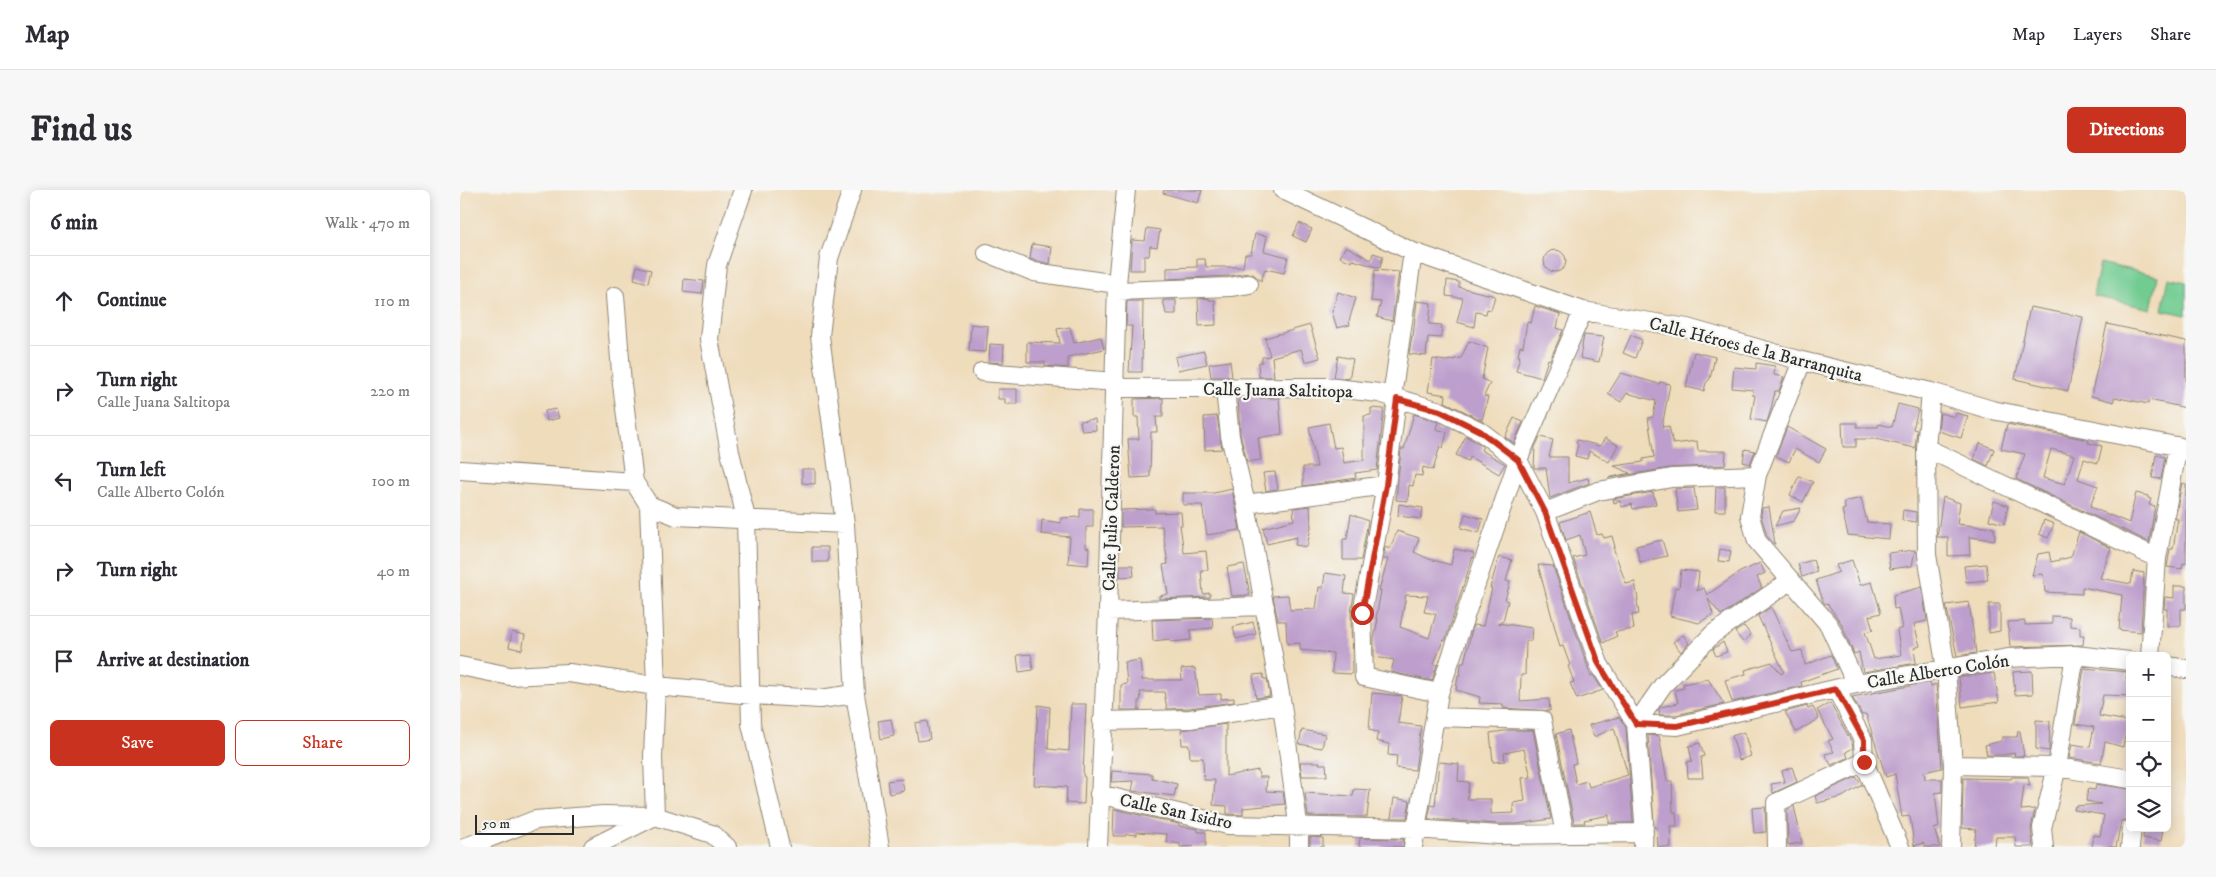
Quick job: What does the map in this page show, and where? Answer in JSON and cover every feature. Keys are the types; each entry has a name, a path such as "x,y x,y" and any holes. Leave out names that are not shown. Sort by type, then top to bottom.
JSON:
{"street":[{"path":"743,190 716,265 709,339 730,452 746,518 752,694 751,724 780,847"},
{"path":"852,190 829,258 820,336 845,524 855,694 880,847"},
{"name":"Calle Julio Calderon","path":"1098,847 1116,385 1117,288 1126,190"},
{"name":"Calle Héroes de la Barranquita","path":"1283,190 1413,252 1583,310 1687,328 1802,361 1931,392 1992,410 2182,447"},
{"path":"1413,252 1386,485 1362,613 1364,677 1439,693"},
{"path":"987,253 1034,272 1117,288 1230,287 1249,284"},
{"path":"615,296 622,384 634,482 649,505 656,686 653,757 655,816"},
{"path":"1413,847 1439,693 1518,460 1583,310"},
{"path":"1802,361 1757,476 1750,516 1757,541 1829,625 1856,684"},
{"name":"Calle Juana Saltitopa","path":"982,372 1116,385 1225,389 1327,387 1379,393 1440,411 1480,431 1518,460 1545,512 1599,664 1636,724 1644,840"},
{"path":"1225,389 1230,436 1246,504 1282,705 1298,825 1299,847"},
{"path":"1931,392 1926,448 1927,555 1946,669 1953,765 1951,847"},
{"path":"2150,652 2156,558 2182,447"},
{"path":"1926,448 2156,558"},
{"path":"460,470 634,482"},
{"path":"1545,512 1598,491 1672,478 1757,476"},
{"path":"1246,504 1386,485"},
{"path":"649,505 676,516 845,524"},
{"path":"1636,724 1663,686 1713,634 1790,581"},
{"path":"1108,611 1264,606"},
{"path":"2044,847 2042,828 2057,767 2075,654"},
{"name":"Calle Alberto Colón","path":"1636,724 1677,726 1856,684 2008,658 2075,654 2126,661"},
{"path":"460,666 510,676 569,673 656,686 820,699 855,694"},
{"path":"2171,667 2186,669"},
{"path":"1836,689 1864,740 1864,762 1900,847"},
{"path":"1102,721 1190,719 1282,705"},
{"path":"1435,717 1542,720 1565,834"},
{"path":"1777,847 1776,803 1864,762"},
{"path":"1953,765 2057,767 2126,778"},
{"name":"Calle San Isidro","path":"1099,794 1228,825 1415,829 1498,841 1565,834 1644,840"},
{"path":"466,847 535,820 603,815 655,816 707,841 727,847"},
{"path":"593,847 655,816"},
{"path":"2130,847 2132,832"}],"green space":[{"path":"2100,263 2158,276 2151,309 2093,296"},
{"path":"2169,278 2186,282 2186,315 2162,310"}],"building":[{"path":"1164,190 1202,190 1198,203 1163,193"},
{"path":"1299,223 1312,229 1306,242 1293,236"},
{"path":"1147,228 1160,230 1157,247 1150,246 1149,256 1144,256 1144,270 1130,270 1132,240 1145,241"},
{"path":"1255,234 1267,236 1264,251 1288,257 1284,273 1265,269 1261,281 1253,274 1248,273 1229,276 1167,279 1167,268 1197,267 1197,259 1205,259 1206,267 1243,267 1245,254 1251,254"},
{"path":"1032,244 1052,247 1050,264 1030,259"},
{"path":"1346,246 1371,260 1373,253 1383,256 1380,268 1353,260 1352,262 1340,257"},
{"path":"1555,250 1563,253 1566,261 1563,269 1555,272 1547,269 1544,261 1547,253"},
{"path":"637,266 651,270 648,283 634,279"},
{"path":"1375,270 1399,272 1392,321 1377,317 1381,302 1371,301"},
{"path":"684,279 704,281 702,294 683,292"},
{"path":"1447,280 1459,282 1459,287 1495,296 1491,310 1487,309 1486,314 1476,312 1474,327 1457,322 1463,298 1446,296"},
{"path":"1338,292 1356,298 1349,321 1350,325 1337,328 1332,312"},
{"path":"1209,298 1209,300 1215,300 1216,325 1199,326 1198,299"},
{"path":"1163,300 1176,300 1176,314 1166,314"},
{"path":"1127,301 1143,301 1142,372 1129,372 1132,326 1126,326"},
{"path":"1417,301 1431,303 1429,324 1442,325 1441,338 1428,337 1426,356 1409,354"},
{"path":"1535,306 1560,314 1557,328 1563,330 1550,360 1548,359 1542,378 1516,371 1520,356 1518,356 1520,346 1523,347 1527,322 1531,323"},
{"path":"2030,307 2083,317 2068,391 2015,379"},
{"path":"971,324 988,326 986,352 969,351"},
{"path":"2107,324 2186,341 2186,408 2149,400 2148,404 2114,397 2114,402 2091,396"},
{"path":"1310,325 1320,358 1305,362 1301,349 1272,357 1274,377 1259,377 1258,363 1262,362 1262,357 1270,356 1265,338"},
{"path":"1070,327 1074,343 1101,337 1104,349 1068,357 1068,368 1045,366 1045,362 1027,362 1027,342 1060,343 1057,329"},
{"path":"1584,335 1604,337 1599,362 1580,358"},
{"path":"1631,335 1642,340 1635,358 1623,353"},
{"path":"1469,341 1488,348 1482,379 1490,383 1484,396 1488,397 1482,420 1445,402 1446,395 1428,392 1433,359 1446,361 1461,358"},
{"path":"990,344 1004,345 1003,363 989,362"},
{"path":"1204,351 1207,364 1178,370 1175,357"},
{"path":"1694,352 1715,357 1710,379 1706,383 1704,391 1686,387"},
{"path":"1338,356 1353,359 1349,379 1334,377"},
{"path":"1230,361 1232,377 1211,377 1209,364"},
{"path":"1756,363 1775,366 1774,375 1784,377 1779,391 1775,391 1767,422 1751,419 1755,395 1752,395 1753,390 1732,388 1734,367 1756,369"},
{"path":"1621,373 1659,384 1660,382 1670,384 1662,427 1669,426 1673,444 1697,441 1698,451 1726,451 1725,465 1670,468 1608,478 1630,473 1614,466 1643,462 1643,459 1654,457 1648,418 1653,417 1656,401 1627,393 1621,402 1608,394"},
{"path":"998,389 1017,389 1017,404 1005,404 1005,399 998,399"},
{"path":"1163,398 1163,417 1156,417 1157,432 1151,432 1150,477 1131,478 1128,439 1139,439 1138,417 1134,417 1134,399"},
{"path":"1238,398 1279,398 1282,434 1258,438 1261,460 1247,462 1240,434"},
{"path":"1898,404 1918,409 1913,429 1917,430 1915,448 1875,439 1856,439 1856,447 1843,447 1842,423 1857,423 1857,427 1878,427 1879,424 1892,427"},
{"path":"1371,408 1384,409 1377,470 1355,473 1356,478 1303,486 1303,467 1317,467 1309,427 1329,423 1334,448 1341,447 1344,463 1364,460 1364,416 1371,415"},
{"path":"556,409 559,418 547,421 545,411"},
{"path":"1940,413 1955,417 1956,413 1968,416 1961,438 1938,431"},
{"path":"1414,414 1438,422 1436,429 1447,432 1443,448 1440,446 1433,470 1423,467 1422,476 1415,475 1413,486 1409,485 1408,501 1396,500 1401,449 1404,449"},
{"path":"1217,416 1222,449 1205,450 1204,417"},
{"path":"1514,418 1523,422 1514,443 1505,437"},
{"path":"1095,419 1096,430 1082,431 1080,421"},
{"path":"2007,424 2089,440 2088,443 2102,446 2098,463 2084,459 2078,479 2098,486 2090,507 2129,523 2136,493 2148,496 2151,499 2149,505 2155,506 2149,542 2016,479 2025,454 2001,449","holes":["2051,449 2074,455 2065,484 2043,478"]},
{"path":"1787,427 1826,449 1819,462 1795,449 1789,462 1776,456"},
{"path":"1466,436 1483,446 1481,450 1505,464 1499,474 1470,457 1468,461 1456,455"},
{"path":"1540,437 1553,440 1549,457 1568,457 1568,483 1588,478 1589,483 1550,498 1546,468 1534,468 1535,447"},
{"path":"1605,438 1618,445 1609,462 1589,451 1587,459 1575,456 1578,445 1576,443 1577,440 1600,446"},
{"path":"1980,443 1994,449 1988,466 1974,459"},
{"path":"1745,449 1755,451 1750,464 1743,462"},
{"path":"2156,455 2165,457 2161,479 2152,478"},
{"path":"802,469 815,469 815,484 802,483"},
{"path":"1275,472 1278,489 1266,491 1263,473"},
{"path":"1799,476 1813,482 1803,502 1790,495"},
{"path":"2182,483 2186,484 2186,564 2183,563 2182,569 2167,567 2170,549 2173,549 2178,519 2175,519"},
{"path":"1716,487 1725,487 1725,511 1715,511"},
{"path":"1694,488 1697,510 1678,512 1675,489"},
{"path":"1232,489 1240,530 1207,535 1202,505 1183,505 1183,493 1214,493"},
{"path":"1653,492 1656,504 1633,509 1632,504 1622,507 1620,501 1614,503 1613,499"},
{"path":"1943,497 1960,503 1957,524 1994,528 1995,540 1969,537 1970,555 1948,556 1948,537 1937,537"},
{"path":"1861,498 1867,522 1890,524 1889,539 1848,535 1842,510 1845,509 1844,502"},
{"path":"1994,501 2008,506 2004,524 1989,520"},
{"path":"1399,504 1423,508 1421,519 1398,516"},
{"path":"1310,506 1311,527 1307,547 1295,545 1297,537 1267,544 1263,528 1294,520 1293,508"},
{"path":"1769,507 1775,544 1767,536 1761,515 1762,508"},
{"path":"1801,508 1794,521 1775,526 1783,511"},
{"path":"1080,509 1093,509 1093,527 1086,527 1086,547 1089,548 1088,565 1068,563 1070,537 1041,534 1042,520 1061,523 1061,518 1080,517"},
{"path":"1155,509 1155,513 1181,512 1182,525 1180,525 1184,553 1206,551 1208,570 1201,570 1203,594 1210,593 1210,597 1159,599 1159,596 1168,594 1163,565 1168,564 1162,526 1121,527 1121,510"},
{"path":"1903,510 1916,512 1916,522 1902,520"},
{"path":"1590,512 1597,535 1602,534 1604,538 1612,536 1615,547 1613,547 1626,584 1635,582 1638,600 1639,614 1632,615 1634,629 1615,632 1617,636 1603,643 1573,558 1585,555 1580,535 1566,540 1560,522"},
{"path":"1351,514 1368,521 1361,560 1343,560 1343,539 1347,539"},
{"path":"1465,514 1483,519 1479,533 1461,528"},
{"path":"2044,520 2054,524 2048,538 2039,534"},
{"path":"1397,531 1419,538 1414,552 1429,559 1451,565 1454,549 1474,553 1445,641 1443,640 1434,664 1437,665 1432,681 1391,672 1394,660 1374,657 1374,638 1378,619 1376,619 1381,591 1379,590 1388,559 1383,559 1385,547 1390,549","holes":["1406,595 1428,596 1424,612 1436,614 1429,638 1400,627"]},
{"path":"2079,532 2111,548 2100,578 2131,584 2133,571 2144,573 2141,632 2119,630 2122,595 2082,587 2082,594 2045,592 2043,574 2032,575 2038,554 2049,552 2051,562 2071,557"},
{"path":"1662,540 1667,556 1640,562 1636,546"},
{"path":"812,547 828,547 828,562 812,562"},
{"path":"1720,549 1731,551 1729,562 1718,561"},
{"path":"1915,550 1912,566 1890,569 1888,553"},
{"path":"1499,557 1512,560 1506,581 1510,582 1505,600 1508,601 1503,621 1498,623 1532,628 1531,641 1526,641 1525,675 1521,675 1520,701 1549,699 1550,711 1503,708 1503,704 1479,703 1480,697 1456,690 1461,663 1464,663 1473,625 1483,626 1492,588 1490,588"},
{"path":"1813,560 1817,572 1802,577 1798,564"},
{"path":"1852,560 1860,585 1872,582 1881,613 1869,616 1873,630 1865,632 1874,659 1901,655 1897,630 1902,628 1898,608 1894,609 1893,595 1922,587 1927,621 1914,624 1920,646 1914,648 1916,663 1863,672 1859,652 1854,654 1841,623 1827,603 1825,604 1823,601 1816,580 1839,572 1836,565"},
{"path":"1760,563 1765,573 1757,577 1762,588 1721,615 1708,599 1713,614 1699,623 1670,616 1675,587 1679,588 1681,570 1699,572 1697,591 1704,588 1707,595 1740,572"},
{"path":"1244,564 1250,595 1232,596 1227,567"},
{"path":"1986,564 1988,580 1966,582 1964,566"},
{"path":"1120,565 1133,565 1134,576 1120,577"},
{"path":"1538,565 1553,566 1591,676 1593,675 1603,690 1577,699 1570,683 1574,682 1568,666 1570,665 1563,646 1560,647"},
{"path":"1325,573 1346,576 1344,593 1354,594 1351,613 1352,674 1332,673 1333,653 1300,650 1300,643 1287,644 1286,621 1278,621 1273,596 1288,595 1290,610 1316,609 1319,587 1323,588"},
{"path":"2174,586 2186,586 2186,609 2181,609 2181,626 2167,626 2167,609 2164,609 2165,597 2174,598"},
{"path":"1969,602 1976,653 1957,656 1946,605"},
{"path":"1989,604 2000,604 2000,631 1989,633"},
{"path":"1771,607 1792,652 1802,650 1805,665 1831,655 1837,669 1801,682 1802,686 1732,702 1725,680 1746,674 1745,670 1772,662 1781,674 1784,672 1758,616"},
{"path":"2052,616 2070,617 2070,626 2080,627 2080,635 2084,635 2083,645 2010,647 2008,622 2025,621 2025,625 2052,624"},
{"path":"1212,618 1213,628 1190,630 1191,640 1171,642 1170,639 1153,641 1152,620"},
{"path":"1253,622 1256,634 1236,639 1233,627"},
{"path":"1744,626 1751,635 1743,642 1735,632"},
{"path":"512,632 525,635 522,650 509,647"},
{"path":"1683,635 1689,643 1681,652 1673,642"},
{"path":"1723,642 1727,652 1716,656 1713,649"},
{"path":"1031,654 1033,670 1019,672 1017,655"},
{"path":"1140,660 1142,680 1182,680 1181,669 1195,668 1199,695 1221,694 1221,699 1234,698 1234,702 1167,709 1164,692 1140,692 1139,710 1121,710 1121,685 1127,684 1125,662"},
{"path":"2084,668 2126,672 2126,696 2103,695 2099,716 2126,721 2123,747 2105,742 2101,763 2069,758 2072,744 2090,747 2094,727 2075,724"},
{"path":"2032,671 2033,694 2015,695 2013,672"},
{"path":"1994,673 1999,702 1962,707 1959,677"},
{"path":"1263,674 1264,679 1267,679 1270,696 1256,698 1253,675"},
{"path":"1708,679 1724,704 1676,715 1660,715 1659,710 1661,707 1678,703 1675,690 1684,688 1683,684"},
{"path":"1930,682 1931,686 1936,684 1942,768 1924,772 1925,779 1942,779 1942,792 1935,793 1939,827 1934,829 1940,847 1925,847 1923,843 1914,846 1910,816 1902,817 1895,774 1886,777 1866,714 1862,715 1852,697"},
{"path":"1372,693 1402,696 1398,723 1421,726 1415,770 1396,768 1397,756 1388,755 1389,744 1376,741 1378,732 1369,730"},
{"path":"1830,703 1853,748 1846,752 1848,758 1831,765 1825,754 1834,752 1828,741 1833,739 1817,710"},
{"path":"1071,704 1086,704 1083,776 1085,777 1084,804 1066,803 1067,787 1034,785 1038,705 1050,707 1048,749 1069,751"},
{"path":"1807,706 1808,709 1813,707 1819,719 1796,732 1785,712"},
{"path":"1619,717 1626,727 1633,823 1609,823 1609,815 1584,820 1585,823 1574,823 1556,734 1569,730 1576,763 1572,764 1576,784 1587,781 1589,787 1628,775 1614,728 1594,737 1589,725"},
{"path":"891,719 894,736 881,739 878,721"},
{"path":"2036,720 2050,721 2049,751 2036,749"},
{"path":"927,721 930,739 918,741 915,723"},
{"path":"1226,724 1226,776 1258,770 1259,777 1267,777 1266,791 1283,792 1285,804 1243,808 1243,815 1227,814 1227,806 1213,805 1215,780 1204,780 1203,758 1190,758 1189,745 1182,745 1181,730"},
{"path":"1302,730 1325,734 1322,748 1299,744"},
{"path":"1511,730 1533,730 1551,819 1517,824 1499,824 1428,819 1431,805 1435,806 1439,762 1459,764 1458,781 1469,782 1467,799 1491,799 1491,814 1514,813 1513,803 1525,801 1522,778 1531,777 1524,749 1504,753 1505,761 1493,762 1490,733"},
{"path":"2018,731 2020,731 2024,756 2014,756 2015,753 1987,755 1985,745 2002,741 2002,737 2017,737"},
{"path":"1744,732 1751,756 1739,760 1732,736"},
{"path":"1648,735 1659,736 1667,781 1672,781 1673,812 1676,812 1677,826 1670,826 1671,847 1658,847 1657,827 1654,827"},
{"path":"1700,743 1704,756 1701,757 1703,778 1688,778 1687,762 1692,761 1689,746"},
{"path":"1300,762 1320,762 1319,764 1326,764 1327,776 1302,776"},
{"path":"1792,767 1797,782 1773,793 1771,784 1785,782 1782,771"},
{"path":"1112,771 1152,774 1152,778 1177,784 1174,796 1132,791 1134,781 1111,782"},
{"path":"1856,777 1862,785 1842,797 1817,803 1815,796"},
{"path":"2012,777 2028,777 2030,786 2024,785 2021,810 2035,809 2031,829 2033,847 2016,847 2015,837 1996,837 1995,847 1974,847 1976,829 1962,828 1963,778 2011,779"},
{"path":"902,779 904,791 889,794 887,781"},
{"path":"2096,784 2126,788 2126,820 2121,821 2116,847 2092,847 2094,835 2100,836 2104,815 2074,810 2075,806 2101,804 2086,801 2088,789 2095,790"},
{"path":"1354,789 1370,790 1367,817 1308,816 1305,793 1353,796"},
{"path":"1394,798 1410,801 1407,818 1391,818"},
{"path":"1794,806 1802,843 1788,845 1787,810"},
{"path":"1765,807 1766,832 1754,833 1752,808"},
{"path":"1114,809 1198,829 1198,832 1206,832 1206,846 1180,847 1180,844 1166,842 1167,834 1137,832 1137,835 1113,836"},
{"path":"2144,832 2162,832 2161,841 2143,838"},
{"path":"1310,837 1323,838 1323,847 1310,847"},
{"path":"1360,838 1404,839 1403,847 1359,847"}],"route":[{"path":"1362,613 1386,485 1397,399 1440,411 1480,431 1518,460 1545,512 1599,664 1636,724 1677,726 1836,689 1864,740 1864,762"}]}
